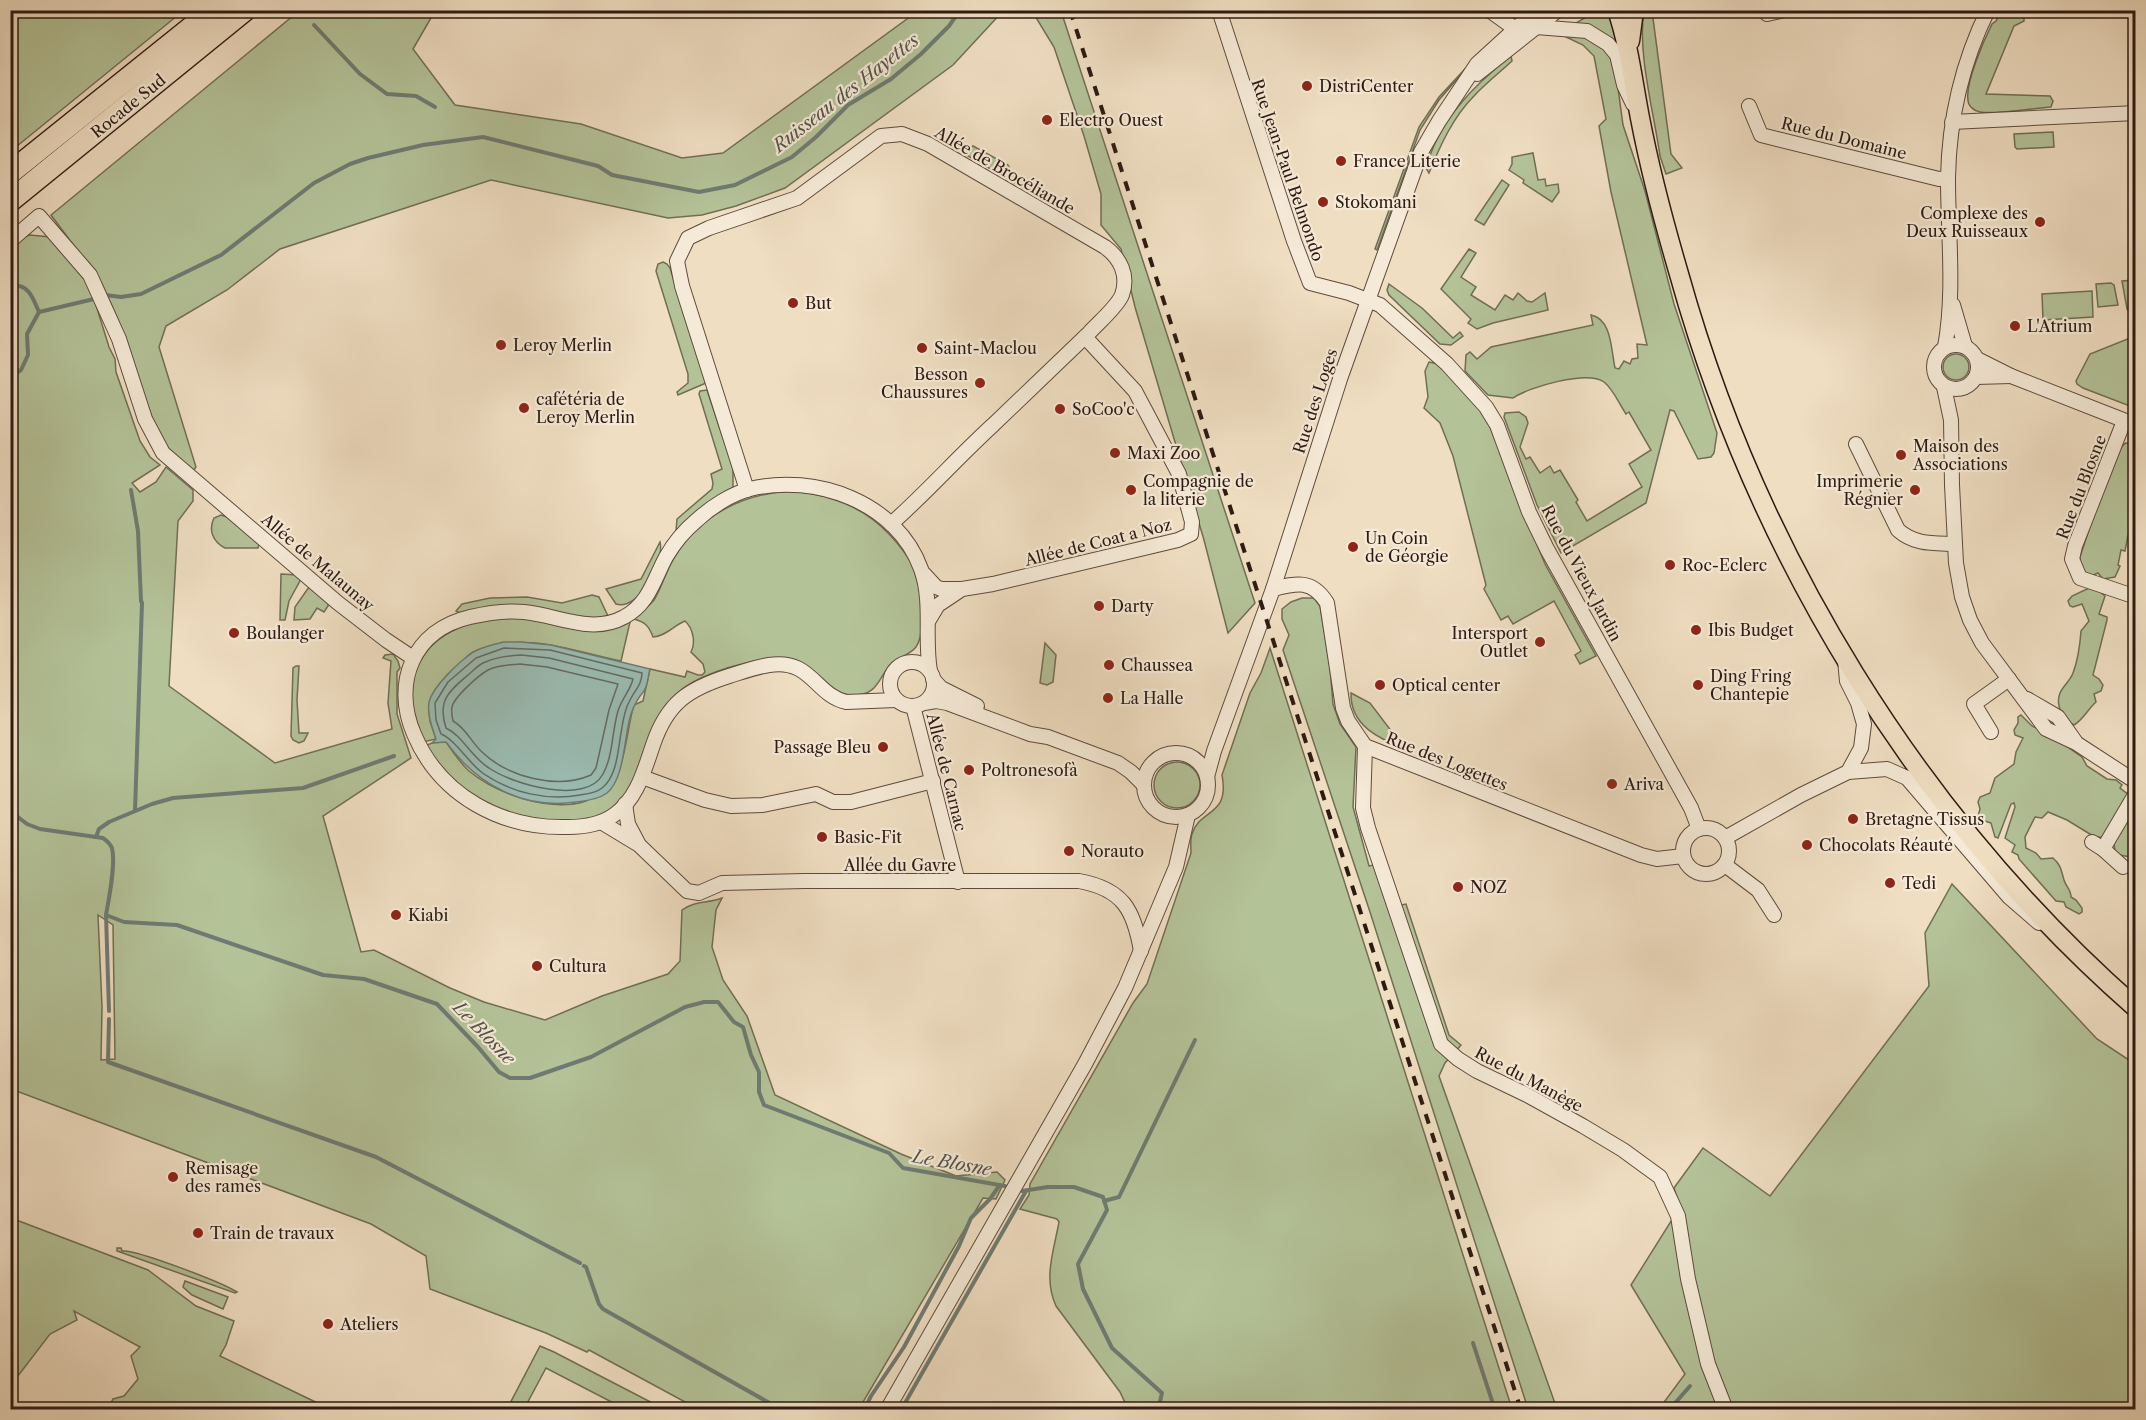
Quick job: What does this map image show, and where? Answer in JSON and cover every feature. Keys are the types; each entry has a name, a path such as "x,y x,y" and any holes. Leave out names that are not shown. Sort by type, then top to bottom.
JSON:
{"highway":[{"name":"Rocade Sud","path":"10,173 213,10"},
{"name":"Rocade Sud","path":"10,201 245,10"}],"main road":[{"path":"1617,10 1629,58 1640,120 1679,275 1713,382 1749,473 1805,589 1845,659 1912,760 1954,816 2018,892 2063,939 2136,1008"},
{"path":"1629,58 1634,10"}],"street":[{"name":"Rue Jean-Paul Belmondo","path":"1219,10 1290,230 1310,283 1367,300"},
{"path":"1489,10 1526,30 1587,31 1608,44 1617,55 1624,86 1640,120"},
{"name":"Rue des Loges","path":"1526,30 1536,10"},
{"name":"Rue des Loges","path":"1207,777 1273,589 1337,386 1421,152 1466,82 1526,30 1558,10"},
{"path":"1767,14 1784,10"},
{"path":"1945,348 1951,298 1948,178 1952,122 1969,55 1988,10"},
{"name":"Rue du Domaine","path":"1749,106 1761,135 1939,178 1948,178"},
{"path":"1952,122 2136,113"},
{"name":"Allée de Brocéliande","path":"747,490 676,261 688,238 708,228 797,198 881,136 902,134 928,144 1105,247 1117,256 1123,270 1124,280 1122,296 1103,319 891,524"},
{"name":"Allée de Malaunay","path":"10,241 39,216 90,275 118,339 145,419 164,453 338,603 412,658"},
{"path":"1951,298 1965,346"},
{"name":"Rue du Vieux Jardin","path":"1367,300 1380,305 1447,364 1486,407 1497,425 1529,512 1547,549 1691,808 1699,829"},
{"name":"Allée de Coat a Noz","path":"921,570 941,590 962,589 993,584 1163,544 1191,534 1192,522 1179,474 1135,392 1084,337"},
{"path":"1944,387 1964,388 1973,382 1979,367 1977,359 1965,346 1951,345 1945,348 1939,352 1933,364 1936,378 1944,387 1951,420 1955,544 1962,597 1970,620 1982,643 2023,697 2058,717 2076,743 2136,782"},
{"path":"1977,359 2011,376 2130,423"},
{"path":"1976,376 2011,376"},
{"path":"1951,420 1964,388"},
{"name":"Rue du Blosne","path":"2130,423 2075,546 2072,559 2080,578 2136,597"},
{"path":"1856,444 1898,530 1921,543 1955,544"},
{"path":"896,700 846,702 838,700 808,674 788,665 767,665 707,683 688,693 671,708 661,723 642,777 630,800 615,815 601,822 578,827 555,827 506,819 488,812 449,786 421,751 408,717 406,691 412,658 421,646 447,626 476,616 507,611 526,612 599,625 622,618 640,605 649,594 668,555 681,536 711,509 747,490 792,484 833,491 867,506 891,524 916,557 928,601 928,659 933,690 919,704"},
{"name":"Rue des Logettes","path":"1273,589 1296,584 1312,587 1321,594 1329,612 1343,708 1348,721 1365,746 1641,855 1657,859 1683,856"},
{"name":"Allée de Coat a Noz","path":"929,620 938,604 962,589"},
{"path":"1845,659 1847,681 1858,703 1864,724 1861,748 1848,772"},
{"path":"1047,737 1037,729 967,702 941,688 932,675 914,662 902,664 893,672 890,689 896,700 904,705 936,700 947,703 1118,763 1144,785"},
{"path":"1991,732 1974,704 2008,679"},
{"name":"Allée de Carnac","path":"919,704 933,781 958,882"},
{"path":"1190,756 1218,741"},
{"name":"Rue du Manège","path":"1365,746 1363,808 1368,828 1441,1044 1458,1059 1477,1071 1583,1126 1623,1150 1660,1177 1678,1216 1688,1279 1708,1364 1726,1410"},
{"path":"1118,763 1154,762 1171,754 1190,756 1201,764 1207,777 1206,796 1199,807 1188,814 1176,817 1164,814 1152,806 1144,785 1147,772 1154,762"},
{"path":"1725,838 1801,795 1848,772 1887,770 1907,778 2009,897 2033,919 2063,939"},
{"path":"642,777 705,800 731,806 763,805 816,794 833,802 851,802 933,781"},
{"path":"2123,867 2097,845 2136,793"},
{"name":"Allée du Gavre","path":"625,804 628,824 639,845"},
{"path":"1164,814 1177,836 1180,849"},
{"path":"887,1410 1085,1064 1125,988 1173,876 1188,814"},
{"name":"Allée du Gavre","path":"601,822 639,845 687,891 699,893 722,883 1079,881 1102,887 1125,903 1131,913 1141,951"},
{"path":"1699,829 1716,830 1725,838 1730,851 1725,865 1716,873 1704,875 1688,867 1683,856 1686,840 1699,829"},
{"path":"1725,865 1758,890 1774,915"}],"green space":[{"path":"11,10 183,10 183,11 11,151"},
{"path":"2002,10 2024,11 2024,21 2014,26 1986,94 2050,96 2053,101 2051,107 1987,113 1976,111 1969,104 1969,83 1976,62 1992,24"},
{"path":"299,11 435,11 413,49 455,105 581,124 682,158 723,153 918,11 1003,11 953,65 785,188 736,206 702,215 668,218 491,180 280,249 227,290 166,326 159,347 196,467 193,471 165,445 155,426 116,315 101,282 51,215"},
{"path":"1032,11 1061,11 1255,603 1228,633 1204,540 1135,307 1121,249 1101,225 1101,194 1084,136 1054,47"},
{"path":"1596,11 1609,11 1613,15 1619,54 1598,31 1576,23"},
{"path":"1644,11 1652,11 1671,154 1682,168 1666,174 1660,156 1644,64 1642,27"},
{"path":"1560,34 1585,36 1602,47 1610,56 1617,81 1623,125 1645,191 1674,304 1717,433 1714,453 1711,457 1698,459 1674,411 1670,410 1646,503 1561,553 1537,505 1504,417 1505,413 1519,412 1526,417 1528,423 1520,447 1526,459 1530,457 1540,473 1550,466 1554,473 1560,470 1578,500 1576,502 1587,521 1642,487 1629,464 1651,450 1629,412 1626,414 1614,393 1604,382 1585,378 1558,381 1513,398 1488,395 1465,371 1466,355 1470,352 1477,359 1491,347 1593,325 1591,315 1603,322 1607,329 1615,368 1619,369 1624,361 1630,364 1632,359 1638,358 1637,344 1647,345 1611,192 1599,126 1606,119 1594,56 1583,45"},
{"path":"1511,56 1512,61 1466,104 1453,122 1429,173 1426,168 1432,151 1449,119 1471,92"},
{"path":"1476,57 1439,100 1420,130 1377,250 1375,249 1419,127 1439,97"},
{"path":"2053,132 2054,147 2017,149 2015,147 2014,134"},
{"path":"973,146 1008,165 1016,181 1024,181 1064,202 1060,209 963,153"},
{"path":"1533,153 1538,180 1545,179 1546,186 1558,184 1559,192 1552,202 1523,183 1524,180 1509,170 1512,157"},
{"path":"1502,180 1509,185 1484,225 1475,220"},
{"path":"30,235 50,237 84,278 92,292 140,441 150,457 160,465 132,483 140,492 156,482 166,467 193,490 193,501 178,521 169,686 275,763 392,729 388,703 391,661 383,658 385,655 393,654 398,661 400,668 397,672 397,714 411,758 323,816 361,952 374,950 450,988 484,1002 545,1020 602,996 668,974 680,961 682,910 692,905 722,898 716,910 712,947 723,980 747,1016 775,1095 901,1154 956,1176 997,1172 1005,1180 996,1199 983,1198 859,1409 698,1409 589,1350 587,1352 546,1333 430,1289 426,1256 371,1224 11,1089 10,247 21,238","holes":["98,915 113,925 115,1059 101,1060 102,1007"]},
{"path":"1469,249 1476,253 1461,277 1476,287 1471,295 1495,310 1505,295 1513,300 1518,293 1527,301 1532,302 1545,293 1548,310 1477,329 1468,323 1471,319 1441,289"},
{"path":"663,262 670,268 706,383 678,395 677,392 688,383 688,374 656,271 658,264"},
{"path":"2136,280 2135,321 2127,309 2122,281"},
{"path":"2111,283 2114,285 2118,305 2098,307 2096,284"},
{"path":"1389,284 1422,308 1453,338 1460,332 1463,336 1451,345 1440,344 1389,295 1387,290"},
{"path":"2092,291 2093,317 2043,320 2042,294"},
{"path":"2130,338 2135,358 2135,408 2077,384 2076,381 2090,354"},
{"path":"1956,354 1966,357 1969,367 1966,377 1956,380 1946,377 1943,367 1946,357"},
{"path":"1429,362 1438,364 1474,399 1490,427 1545,564 1596,656 1580,664 1575,655 1581,651 1554,601 1513,624 1508,616 1501,620 1484,589 1486,585 1453,456 1440,423 1424,408 1428,397 1425,371"},
{"path":"707,390 733,468 733,489 676,531 677,519 712,489 711,474 722,469 699,394 700,391"},
{"path":"2126,443 2135,444 2135,536 2128,535 2125,551 2121,550 2118,565 2120,566 2115,577 2103,579 2098,573 2091,576 2086,575 2081,567 2080,557 2107,477 2120,449"},
{"path":"793,491 833,499 869,516 895,540 917,574 921,589 919,640 913,650 890,665 878,684 870,691 859,695 841,693 805,665 787,659 774,658 745,663 703,677 678,693 666,706 624,801 596,817 566,822 519,817 491,807 471,795 454,780 425,746 434,742 446,742 469,771 494,787 524,799 556,805 572,804 589,799 619,768 634,705 643,701 650,669 685,677 687,671 698,675 705,672 703,664 691,652 693,636 685,621 662,635 653,637 646,625 634,619 654,600 674,558 696,530 724,509 757,496"},
{"path":"221,515 227,517 259,544 258,548 225,548 217,542 212,531 212,522 214,518"},
{"path":"660,542 659,560 642,592 634,600 625,604 616,604 606,589 641,579"},
{"path":"281,574 298,575 301,579 289,601 285,620 280,620"},
{"path":"309,587 328,602 328,606 324,612 317,608 310,619 294,620 295,607"},
{"path":"2089,588 2098,590 2105,596 2099,614 2107,617 2107,620 2093,675 2103,685 2101,691 2094,694 2096,702 2074,725 2066,720 2061,712 2059,698 2061,690 2073,673 2081,631 2089,621 2082,604 2073,607 2068,601 2072,596"},
{"path":"592,595 599,597 608,616 589,618 542,608 524,607 462,614 456,611 462,604 490,598 527,597 562,603"},
{"path":"1302,598 1314,598 1320,606 1330,667 1333,704 1340,724 1356,747 1353,807 1369,866 1374,865 1390,907 1406,904 1449,1035 1461,1045 1445,1063 1439,1076 1557,1409 1528,1409 1370,912 1283,650 1289,635 1282,619 1282,609"},
{"path":"502,618 540,620 588,631 601,631 630,622 621,661 537,643 503,644 473,652 455,671 429,711 436,739 423,742 416,725 412,691 421,660 430,647 461,627"},
{"path":"1045,643 1056,655 1053,682 1047,685 1040,683"},
{"path":"1270,648 1512,1409 1128,1409 1120,1392 1056,1306 1052,1296 1050,1274 1059,1222 1057,1219 1020,1209 1029,1195 1030,1184 1133,1003 1147,984 1191,853 1192,834 1201,820 1218,805 1222,798 1222,775 1250,693 1261,673"},
{"path":"299,666 297,700 299,733 308,733 304,741 299,743 291,736 293,668"},
{"path":"1351,693 1370,703 1405,749 1377,736 1361,723 1352,704"},
{"path":"2021,715 2032,726 2047,733 2082,757 2087,766 2107,779 2116,780 2122,785 2120,788 2129,795 2104,838 2093,836 2067,820 2048,812 2042,818 2035,817 2025,837 2026,848 2036,853 2041,859 2053,858 2058,863 2071,897 2082,908 2079,914 2066,907 2064,902 2056,901 2018,855 2012,852 2015,845 2005,838 2015,807 2014,803 2011,804 1998,838 1995,837 1991,823 1978,816 1980,797 1990,793 1995,778 2014,764 2016,752 2023,738 2015,735 2014,730 2018,717"},
{"path":"1177,762 1193,769 1200,785 1193,801 1177,808 1161,801 1154,785 1161,769"},
{"path":"2135,805 2135,860 2115,852 2114,843"},
{"path":"1952,884 2097,1039 2135,1064 2135,1409 1659,1409 1685,1374 1631,1285 1680,1207 1674,1188 1703,1148 1770,1196 1929,986 1925,933"},
{"path":"11,1218 148,1270 196,1306 234,1321 220,1356 330,1409 108,1409 113,1399 124,1396 138,1379 131,1356 140,1347 74,1311 77,1320 50,1334 11,1385"},
{"path":"117,1248 180,1267 237,1292 117,1251"},
{"path":"185,1281 228,1297 223,1309 192,1295 183,1287"},
{"path":"540,1346 664,1409 625,1409 546,1368 524,1409 507,1409"}],"water":[{"path":"503,642 551,645 650,669 645,689 631,714 621,767 613,786 607,793 600,797 576,802 538,802 519,798 486,782 458,757 446,742 432,743 436,739 430,720 431,696 454,668 472,653"}],"waterway":[{"name":"Ruisseau des Hayettes","path":"105,295 121,297 141,294 221,255 314,183 350,164 423,145 483,137 598,166 612,175 699,192 735,185 792,157 848,105 891,79 921,54 949,26 960,10"},
{"path":"314,25 360,74 387,94 416,96 435,107"},
{"path":"10,286 16,285 26,289 39,312"},
{"name":"Ruisseau des Hayettes","path":"10,377 21,370 28,355 27,334 39,312 94,299"},
{"name":"Ruisseau des Hayettes","path":"10,400 12,422 16,431 10,440"},
{"path":"131,490 138,531 142,603 135,811"},
{"path":"96,837 99,829 109,822 173,798 303,788 394,756"},
{"name":"Le Blosne","path":"10,811 27,824 40,829 103,838 108,842 112,848 113,863 106,915 124,922 177,925 323,975 364,979 437,1004 499,1072 510,1078 530,1078 591,1057 685,1007 704,1002 718,1002 734,1022 743,1027 751,1055 759,1072 759,1092 764,1105 889,1153 903,1168 1005,1186"},
{"path":"106,915 109,1011"},
{"path":"109,1019 108,1062 376,1157 580,1263"},
{"path":"1104,1201 1119,1197 1195,1040"},
{"path":"864,1410 904,1347 959,1246 971,1218 999,1186"},
{"name":"Le Blosne","path":"1022,1191 1048,1187 1074,1187 1103,1197 1107,1210 1078,1264 1083,1289 1112,1348 1162,1393 1158,1410"},
{"path":"901,1410 1026,1191"},
{"path":"584,1266 603,1309 782,1410"},
{"path":"1473,1343 1495,1410"},
{"path":"1669,1410 1690,1386"}],"railway":[{"path":"1070,10 1521,1410"}],"place":[{"name":"DistriCenter","path":"1307,86"},
{"name":"Electro Ouest","path":"1047,120"},
{"name":"France Literie","path":"1341,161"},
{"name":"Stokomani","path":"1323,202"},
{"name":"Complexe des Deux Ruisseaux","path":"2040,222"},
{"name":"But","path":"793,303"},
{"name":"L'Atrium","path":"2015,326"},
{"name":"Leroy Merlin","path":"501,345"},
{"name":"Saint-Maclou","path":"922,348"},
{"name":"Besson Chaussures","path":"980,383"},
{"name":"cafétéria de Leroy Merlin","path":"524,408"},
{"name":"SoCoo'c","path":"1060,409"},
{"name":"Maxi Zoo","path":"1115,453"},
{"name":"Maison des Associations","path":"1901,455"},
{"name":"Compagnie de la literie","path":"1131,490"},
{"name":"Imprimerie Régnier","path":"1915,490"},
{"name":"Un Coin de Géorgie","path":"1353,547"},
{"name":"Roc-Eclerc","path":"1670,565"},
{"name":"Darty","path":"1099,606"},
{"name":"Ibis Budget","path":"1696,630"},
{"name":"Boulanger","path":"234,633"},
{"name":"Intersport Outlet","path":"1540,642"},
{"name":"Chaussea","path":"1109,665"},
{"name":"Optical center","path":"1380,685"},
{"name":"Ding Fring Chantepie","path":"1698,685"},
{"name":"La Halle","path":"1108,698"},
{"name":"Passage Bleu","path":"883,747"},
{"name":"Poltronesofà","path":"969,770"},
{"name":"Ariva","path":"1612,784"},
{"name":"Bretagne Tissus","path":"1853,819"},
{"name":"Basic-Fit","path":"822,837"},
{"name":"Chocolats Réauté","path":"1807,845"},
{"name":"Norauto","path":"1069,851"},
{"name":"Tedi","path":"1890,883"},
{"name":"NOZ","path":"1458,887"},
{"name":"Kiabi","path":"396,915"},
{"name":"Cultura","path":"537,966"},
{"name":"Remisage des rames","path":"173,1177"},
{"name":"Train de travaux","path":"198,1233"},
{"name":"Ateliers","path":"328,1324"}]}
